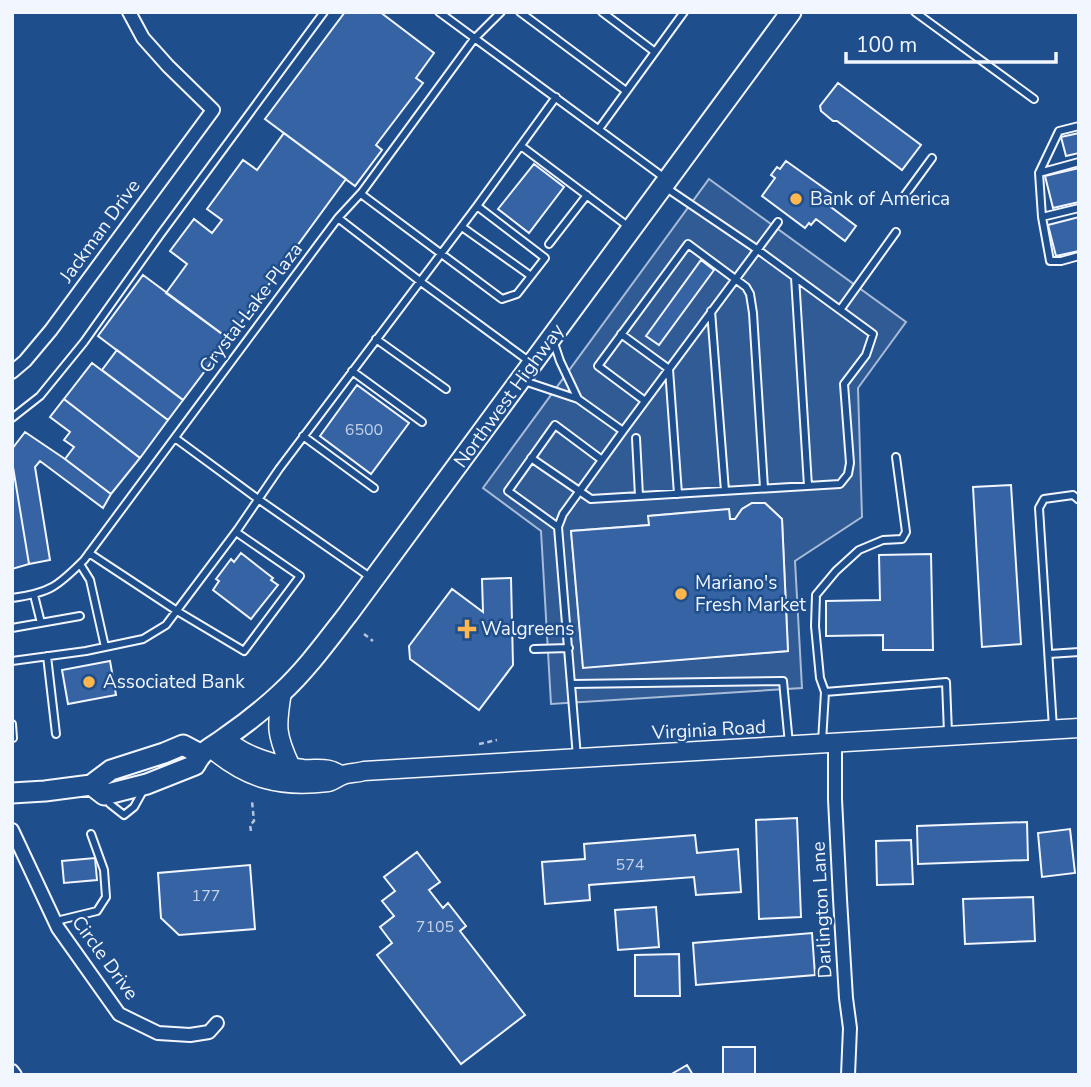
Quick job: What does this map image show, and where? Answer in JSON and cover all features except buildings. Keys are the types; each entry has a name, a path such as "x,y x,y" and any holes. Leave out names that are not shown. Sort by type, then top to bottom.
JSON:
{"main road":[{"name":"Northwest Highway","path":"12,793 98,790 147,784 194,765 212,747 282,692 319,651 373,579 791,12"},
{"name":"Northwest Highway","path":"98,790 111,770 164,754 183,745 212,747"}],"street":[{"name":"Jackman Drive","path":"12,372 25,362 51,330 213,110 143,38 129,12"},
{"path":"282,692 277,718 278,729 281,745 291,767"},
{"name":"Virginia Road","path":"212,747 229,763 247,772 267,780 286,783 332,782 341,776 364,771 1079,729"},
{"name":"Darlington Lane","path":"828,743 835,799 850,1028 848,1075"},
{"name":"Virginia Road","path":"212,747 232,746 291,767 333,770 341,776"},
{"name":"Circle Drive","path":"12,830 55,921 119,1014 158,1033 190,1035 209,1032 217,1023"}],"lane":[{"path":"12,418 40,396 83,342 324,12"},
{"path":"439,12 873,334 866,355 844,384 850,463 848,474 840,484 591,499 531,458"},
{"name":"Crystal Lake Plaza","path":"12,598 50,590 80,564 338,218 361,194 474,39 501,12"},
{"path":"520,12 626,91"},
{"path":"602,12 655,52"},
{"path":"599,129 682,15 672,12"},
{"path":"915,12 1034,99"},
{"path":"12,661 144,639 166,625 556,97"},
{"path":"1079,126 1059,131 1039,173 1042,217 1050,261 1079,256"},
{"path":"521,146 632,229"},
{"path":"902,200 932,158"},
{"path":"1039,173 1079,162"},
{"path":"361,194 502,299 517,294 544,258 477,206"},
{"path":"549,244 587,195"},
{"path":"1042,217 1079,208"},
{"path":"338,218 421,282 527,372 578,399 623,431"},
{"path":"577,759 558,527 563,514 578,492 778,222"},
{"path":"462,227 531,276"},
{"path":"840,310 895,232"},
{"path":"645,401 598,366 688,244 746,287 750,294 764,488"},
{"path":"794,277 808,486"},
{"path":"712,312 725,491"},
{"path":"621,334 669,369 678,494"},
{"path":"552,337 578,399"},
{"path":"376,340 446,389"},
{"path":"352,371 422,422"},
{"path":"558,527 508,491 555,425 602,460"},
{"path":"303,436 374,488"},
{"path":"175,438 373,579"},
{"path":"636,438 639,496"},
{"path":"828,743 825,692 820,678 815,626 816,595 836,571 859,550 883,540 902,539 906,532 897,457"},
{"path":"1053,730 1039,508 1044,499 1073,495 1079,500"},
{"path":"89,553 244,651 300,576 236,532"},
{"path":"80,564 90,580 105,647"},
{"path":"34,595 41,623"},
{"path":"12,628 80,616"},
{"path":"534,649 569,648"},
{"path":"1048,654 1079,652"},
{"path":"47,656 56,734"},
{"path":"572,684 783,681 789,746"},
{"path":"825,692 946,682 948,736"},
{"path":"12,724 13,738"},
{"path":"55,921 97,911 106,897 104,870 91,834"}],"path":[{"path":"364,634 373,640"},
{"path":"480,744 497,740"},
{"path":"251,831 250,825 254,821 252,801"}],"shaded area":[{"path":"709,179 906,322 858,388 862,517 795,561 802,688 551,704 541,531 483,488","holes":["752,503 765,503 782,519 788,651 583,667 571,531 649,525 649,516 729,509 730,519 735,519 742,509"]}],"place":[{"name":"Bank of America","path":"796,199"},
{"name":"Mariano's Fresh Market","path":"681,594"},
{"name":"Walgreens","path":"467,629"},
{"name":"Associated Bank","path":"89,682"}]}
